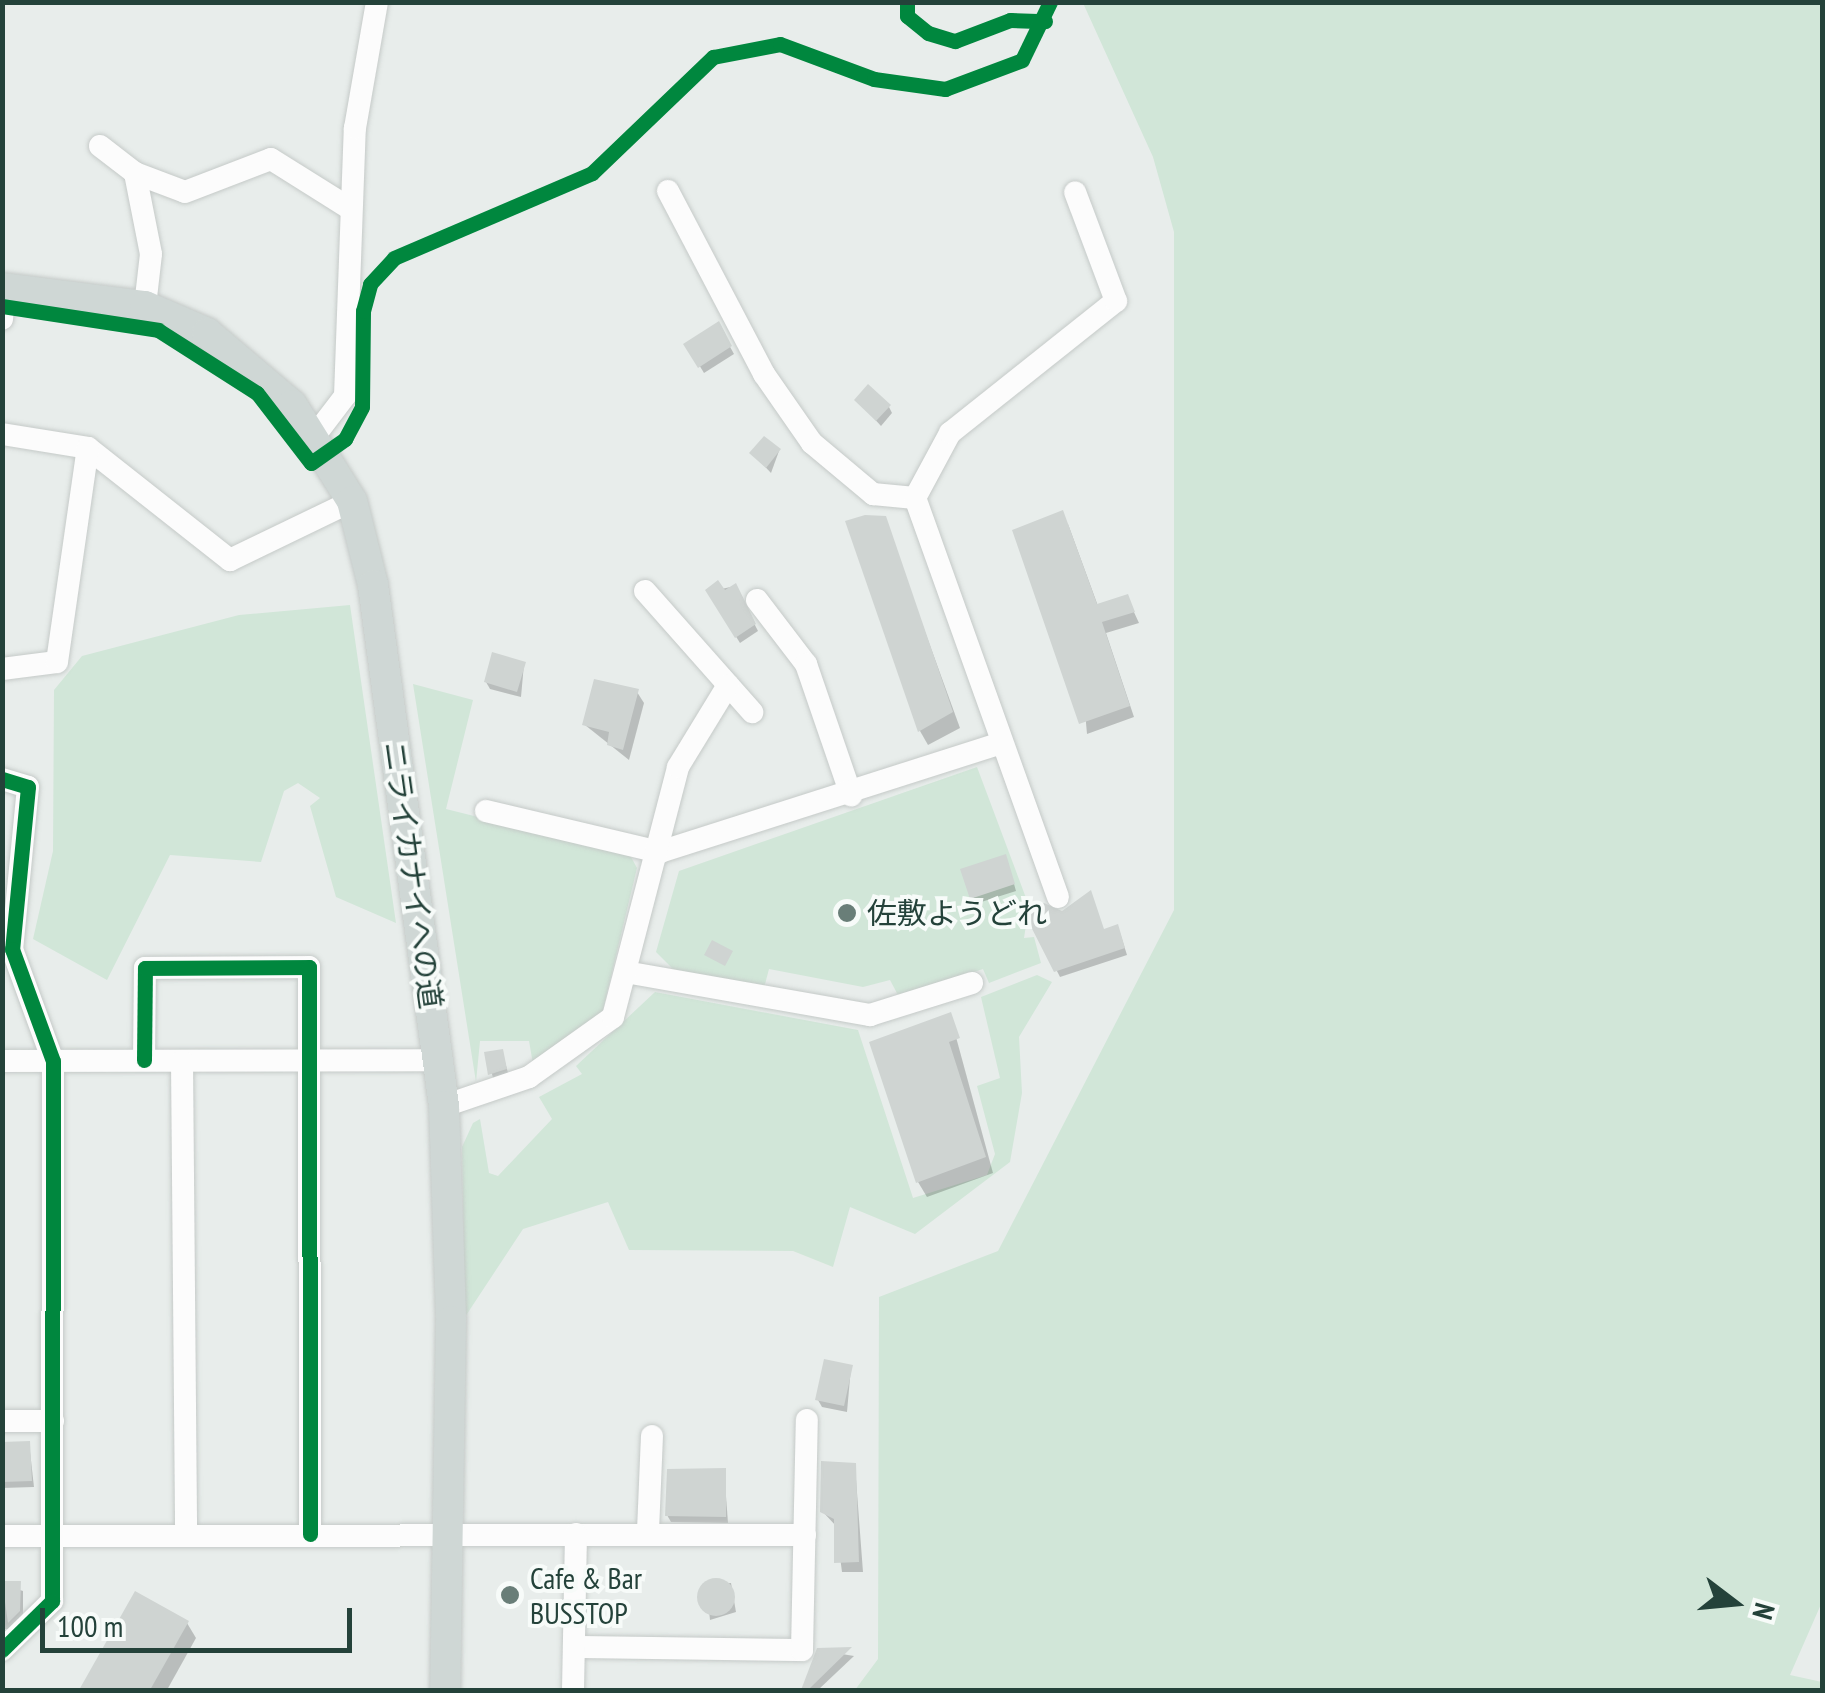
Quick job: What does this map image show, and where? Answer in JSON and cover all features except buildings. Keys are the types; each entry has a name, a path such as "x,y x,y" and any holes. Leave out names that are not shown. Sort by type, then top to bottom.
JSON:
{"main road":[{"name":"ニライカナイへの道","path":"3,298 146,306 239,354 316,434 352,501 373,586 444,1106 445,1690"}],"street":[{"path":"316,434 345,396 349,208 377,2"},
{"path":"100,146 135,173 185,192 271,159 349,208"},
{"path":"135,173 151,254 146,306"},
{"path":"668,192 764,374 812,443 872,494 915,498"},
{"path":"1058,898 915,498 950,433 1116,301 1075,192"},
{"path":"2,434 88,448 230,560 352,501"},
{"path":"2,670 57,662 88,448"},
{"path":"645,591 752,712"},
{"path":"757,600 806,664 851,795"},
{"path":"444,1106 564,1058 613,1017 631,973 687,743 728,685"},
{"path":"486,811 660,852 851,795 1001,743"},
{"path":"2,779 28,787 12,950 54,1061 52,1602 2,1650"},
{"path":"144,1060 146,968 308,967 310,1534"},
{"path":"631,973 870,1015 972,983"},
{"path":"2,1062 438,1060"},
{"path":"182,1061 186,1536"},
{"path":"574,1647 802,1650 807,1420"},
{"path":"2,1421 53,1421"},
{"path":"648,1531 652,1436"},
{"path":"2,1536 648,1531 804,1535"},
{"path":"573,1690 576,1534"}],"green space":[{"path":"1083,3 1822,3 1822,1602 1790,1675 1822,1682 1822,1690 855,1690 878,1659 879,1297 998,1251 1174,910 1174,232 1153,157"},
{"path":"350,605 396,923 336,897 310,806 320,798 298,783 284,791 261,862 170,855 107,980 33,939 53,851 54,690 82,656 239,615"},
{"path":"413,684 473,700 446,809 630,855 637,868 602,1014 533,1064 529,1041 480,1041 476,1082"},
{"path":"977,767 1029,906 1024,938 1034,937 1041,963 989,983 983,969 899,997 890,980 863,987 769,969 764,988 678,974 656,952 679,871"},
{"path":"1037,975 1052,982 1019,1037 1022,1093 1010,1162 915,1234 850,1207 833,1267 793,1251 629,1250 608,1202 523,1229 465,1317 462,1147 473,1123 480,1119 489,1173 498,1176 552,1119 539,1097 582,1074 576,1066 655,992 858,1030 913,1198 987,1175 995,1154 977,1086 1000,1078 981,997"}],"cycle path":[{"path":"907,2 907,16 928,33 955,41 1010,20 1045,21"},
{"path":"2,306 158,330 257,393 311,463 345,439 362,407 363,311 370,284 394,258 592,173 713,57 780,44 874,79 945,89 1022,60 1050,2"},
{"path":"2,779 28,787 12,949 53,1061 52,1601 2,1650"},
{"path":"144,1060 145,968 309,967 310,1534"}],"place":[{"name":"佐敷ようどれ","path":"847,913"},
{"name":"Cafe & Bar BUSSTOP","path":"510,1595"}]}
